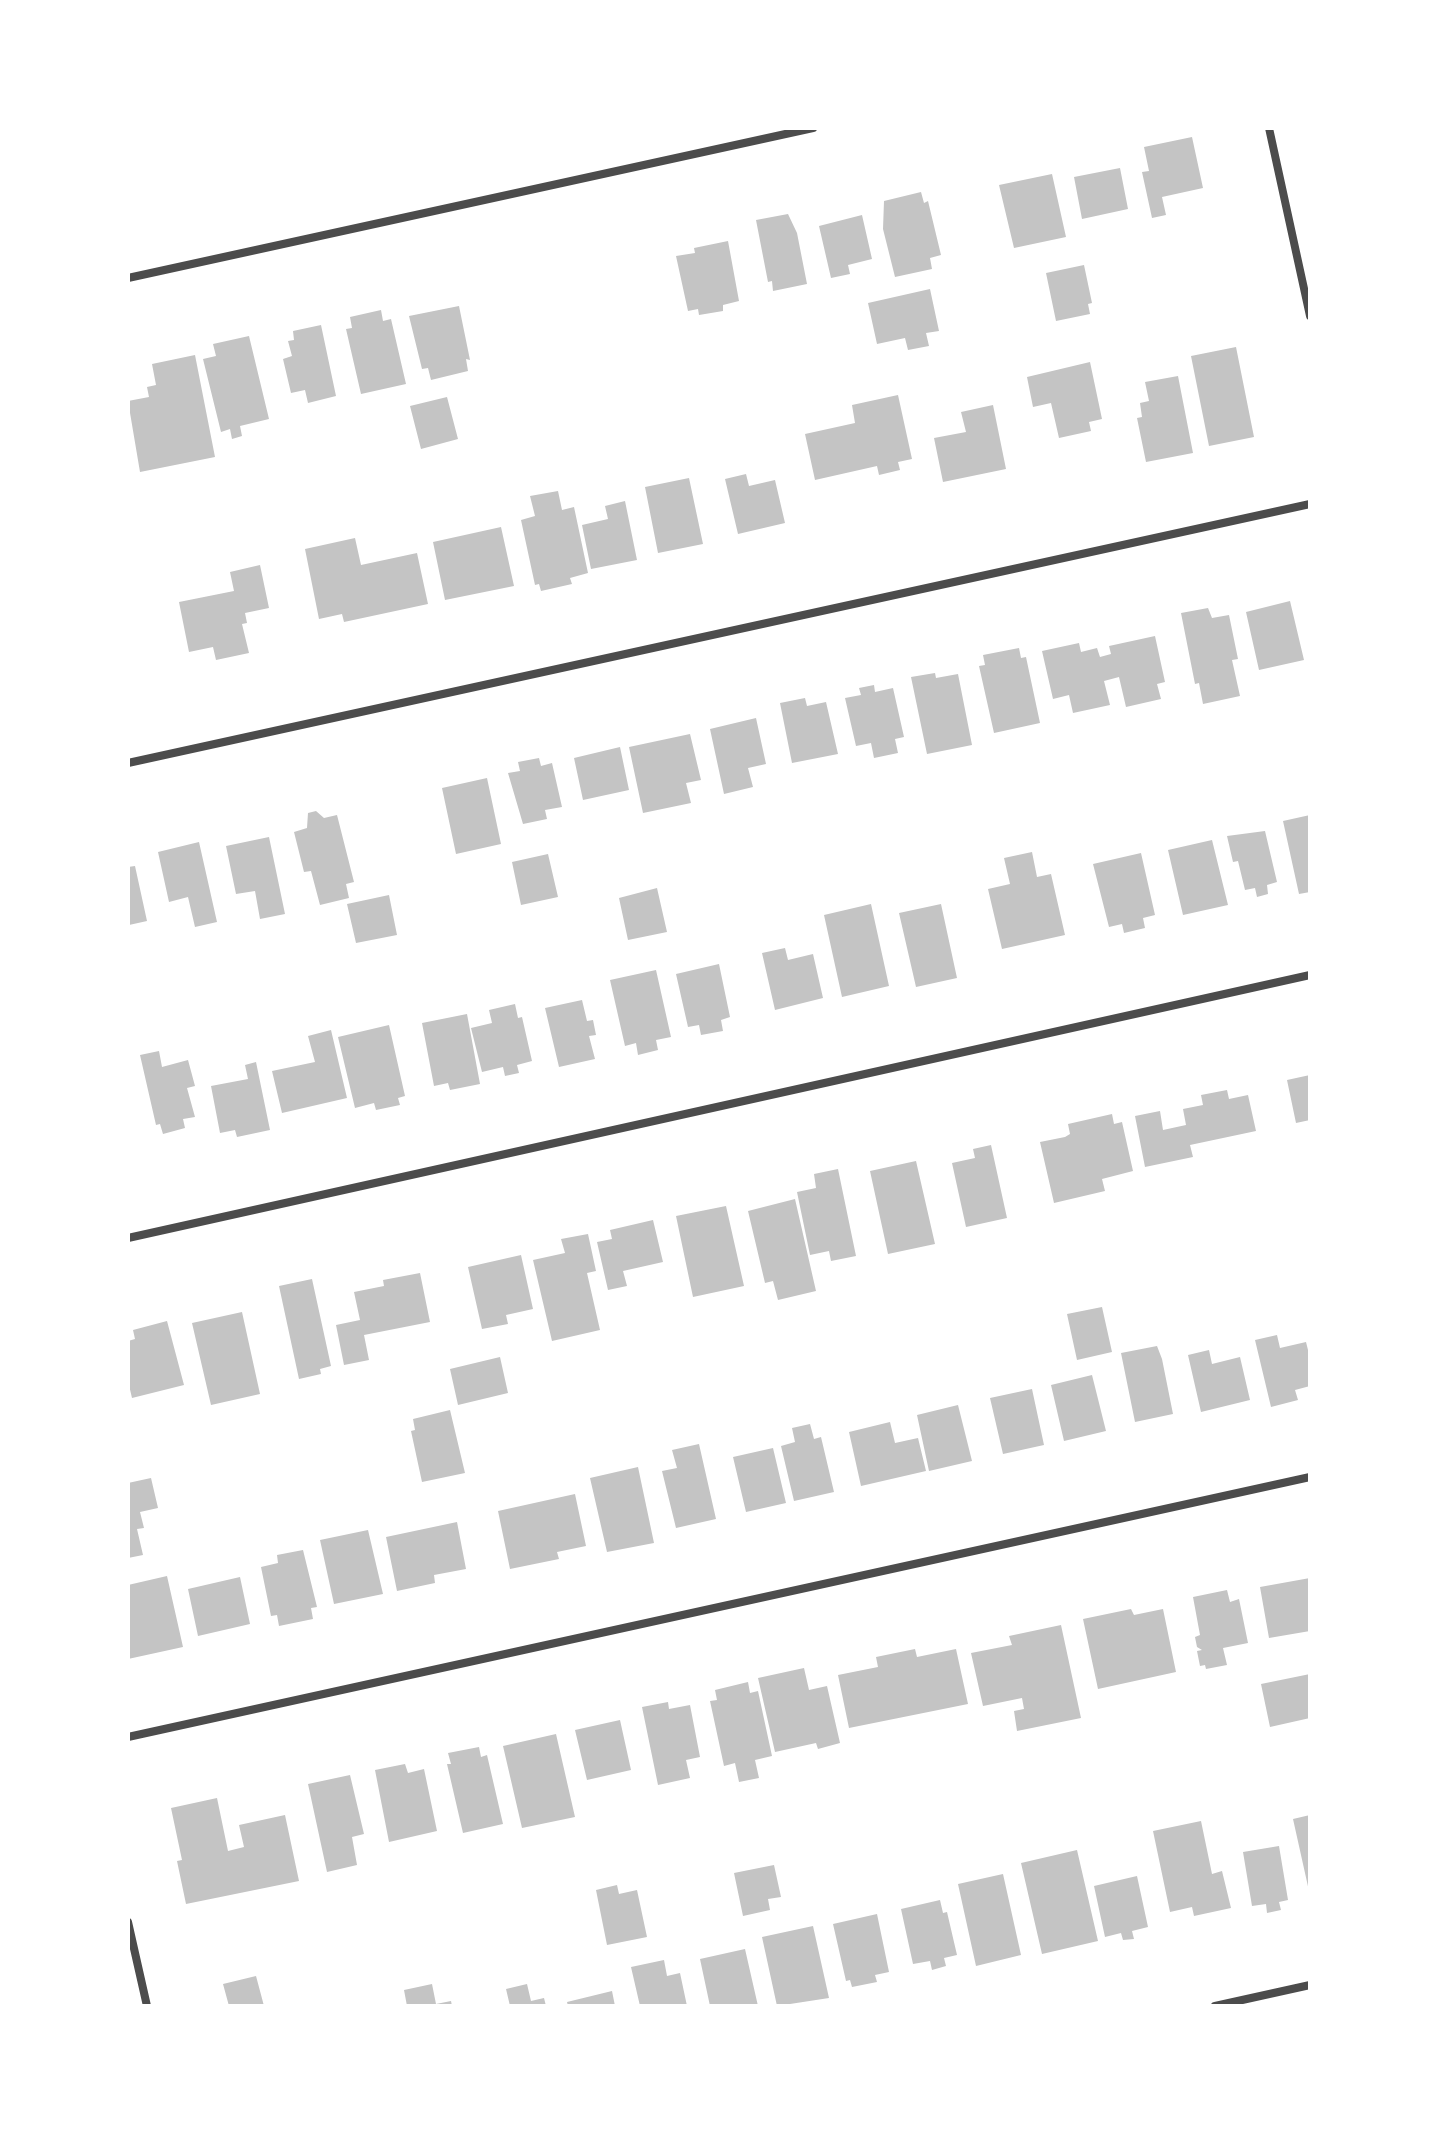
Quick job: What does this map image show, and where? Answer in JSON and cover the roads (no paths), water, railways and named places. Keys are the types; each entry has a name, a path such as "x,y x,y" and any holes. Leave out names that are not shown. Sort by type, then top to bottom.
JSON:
{"street":[{"path":"128,278 813,128"},
{"path":"1269,128 1310,316"},
{"path":"128,763 1310,504"},
{"path":"128,1238 1310,975"},
{"path":"128,1737 1310,1477"},
{"path":"128,1922 147,2006"},
{"path":"1215,2006 1310,1985"}]}
